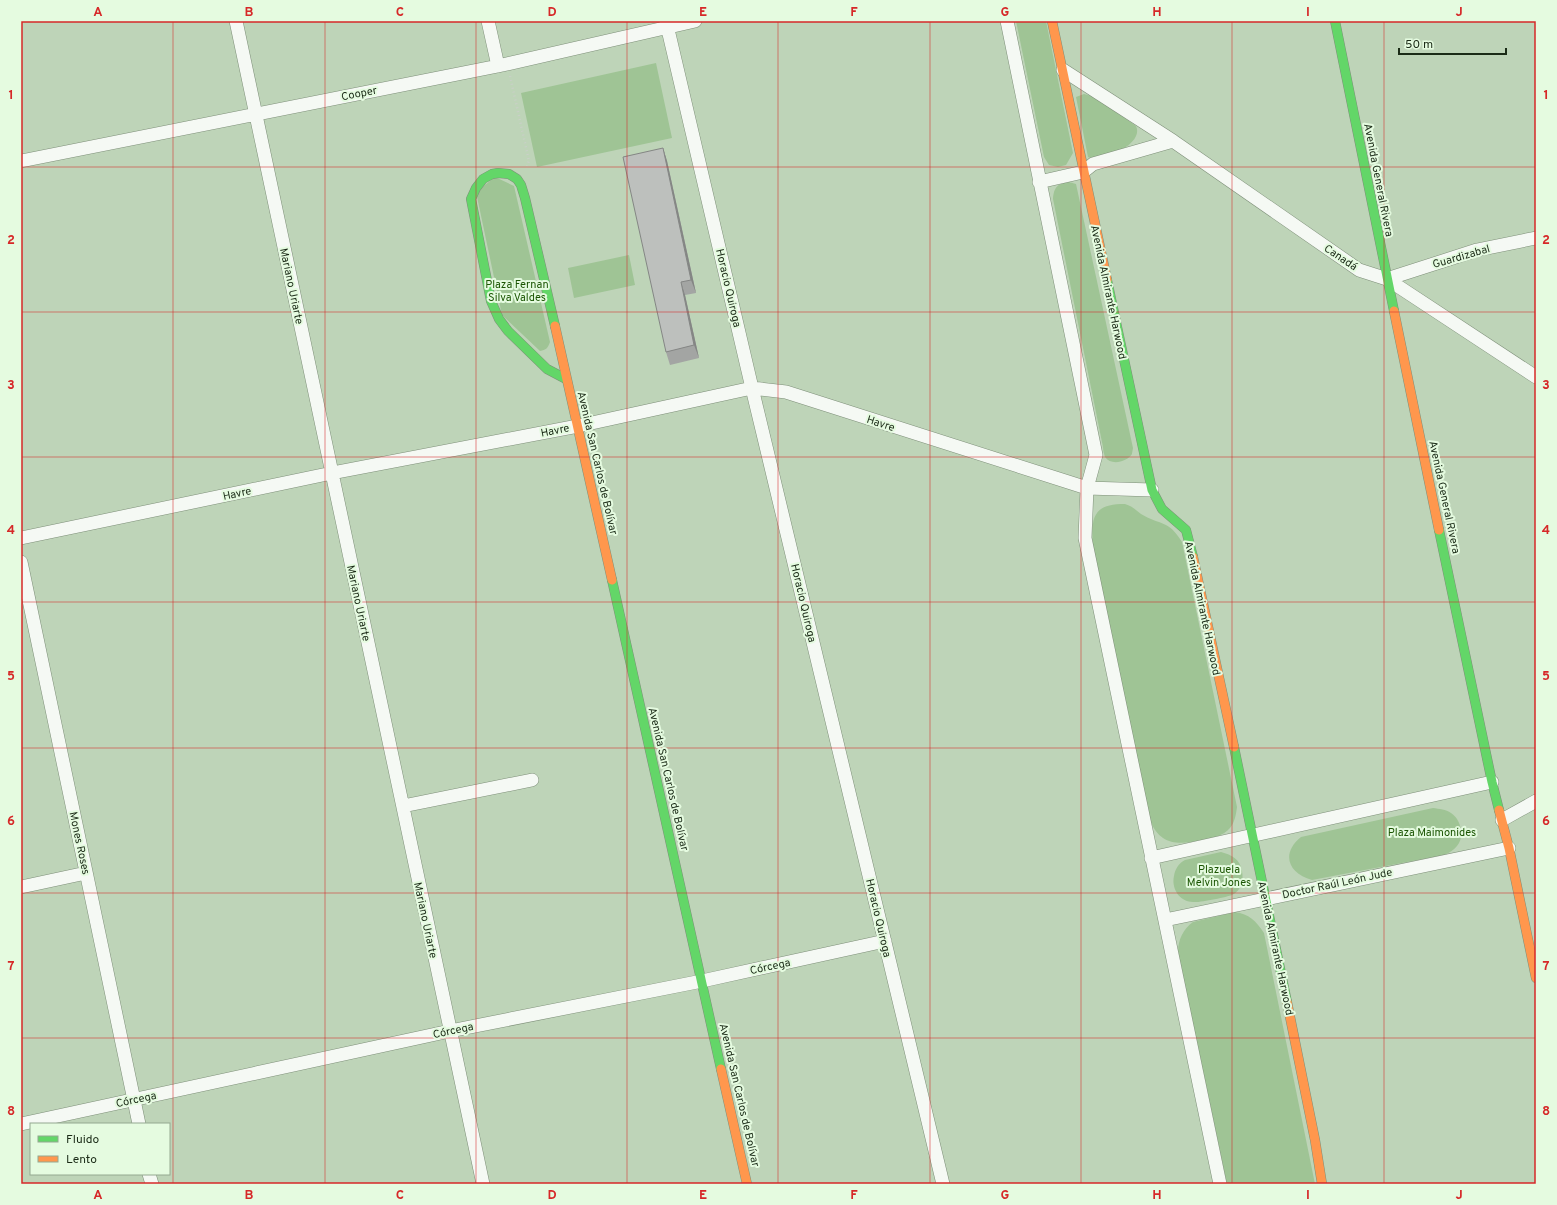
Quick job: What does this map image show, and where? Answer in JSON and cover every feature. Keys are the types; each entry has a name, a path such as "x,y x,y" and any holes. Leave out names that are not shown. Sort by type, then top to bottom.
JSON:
{"street":[{"name":"Mariano Uriarte","path":"236,21 483,1184"},
{"path":"488,21 503,65"},
{"name":"Cooper","path":"21,161 503,65 667,24 695,21"},
{"path":"1007,21 1096,455 1087,488 1085,538 1220,1184"},
{"name":"Avenida Almirante Harwood","path":"1052,21 1152,490 1162,508 1186,530 1191,548 1266,898 1315,1140 1322,1184"},
{"name":"Avenida General Rivera","path":"1335,21 1387,279 1492,782 1509,848 1536,978"},
{"name":"Horacio Quiroga","path":"667,24 752,388 943,1184"},
{"name":"Canadá","path":"1063,70 1173,141 1359,270 1387,279 1536,377"},
{"path":"1039,182 1083,172 1093,164 1173,141"},
{"name":"Avenida San Carlos de Bolívar","path":"566,379 547,369 508,331 499,319 491,300 471,199 474,189 482,179 489,174 499,172 511,174 520,183 578,426 747,1184"},
{"name":"Guardizabal","path":"1387,279 1477,250 1536,238"},
{"name":"Havre","path":"21,538 332,473 578,426 752,388 786,392 1087,488 1152,490"},
{"name":"Mones Roses","path":"21,562 139,1123"},
{"path":"402,806 532,780"},
{"path":"1151,858 1492,782"},
{"path":"1502,820 1536,801"},
{"name":"Doctor Raúl León Jude","path":"1165,920 1509,848"},
{"path":"21,887 86,873"},
{"name":"Córcega","path":"21,1124 450,1031 702,981 885,941"}],"path":[{"path":"503,65 529,161"}],"green space":[{"path":"1016,21 1046,21 1073,153 1066,165 1058,167 1049,165 1044,157"},
{"path":"656,63 672,138 537,167 521,93"},
{"path":"1084,94 1095,97 1136,126 1137,133 1134,140 1128,146 1110,155 1094,158 1088,157 1076,97"},
{"name":"Plaza Fernan Silva Valdes","path":"495,177 514,186 550,342 542,351 540,351 502,315 476,192"},
{"path":"1069,182 1076,184 1133,448 1130,457 1119,462 1108,460 1105,457 1053,199 1055,189 1059,185"},
{"path":"629,255 635,285 574,298 568,268"},
{"path":"1125,504 1148,518 1168,526 1182,542 1237,807 1232,826 1224,833 1194,842 1178,843 1165,839 1154,829 1150,820 1093,547 1093,528 1096,515 1100,510 1106,507"},
{"name":"Plaza Maimonides","path":"1433,808 1445,810 1451,813 1457,819 1461,828 1461,838 1456,847 1444,855 1312,880 1298,873 1290,863 1289,856 1291,850 1294,843 1301,837"},
{"name":"Plazuela Melvin Jones","path":"1221,852 1235,858 1241,867 1242,880 1238,891 1233,895 1201,902 1188,901 1180,897 1175,890 1173,881 1175,871 1179,865 1185,860"},
{"path":"1235,912 1244,914 1252,919 1264,933 1315,1184 1227,1184 1178,952 1182,935 1186,928 1193,922"}],"building":[{"path":"663,148 691,280 681,282 694,345 666,352 623,157"}],"traffic: fast":[{"path":"1335,21 1394,311"},
{"path":"555,326 521,185 517,179 509,174 492,174 483,179 476,188 471,199 491,301 499,319 508,331 547,369 566,379"},
{"path":"1107,280 1152,490 1162,509 1186,530 1193,557"},
{"path":"1439,530 1499,810"},
{"path":"612,580 721,1069"},
{"path":"1234,747 1287,1002"}],"traffic: slow":[{"path":"1052,21 1107,280"},
{"path":"1394,311 1439,530"},
{"path":"555,326 612,580"},
{"path":"1193,557 1234,747"},
{"path":"1499,810 1509,848 1536,978"},
{"path":"1287,1002 1315,1140 1322,1184"},
{"path":"721,1069 747,1184"}]}
